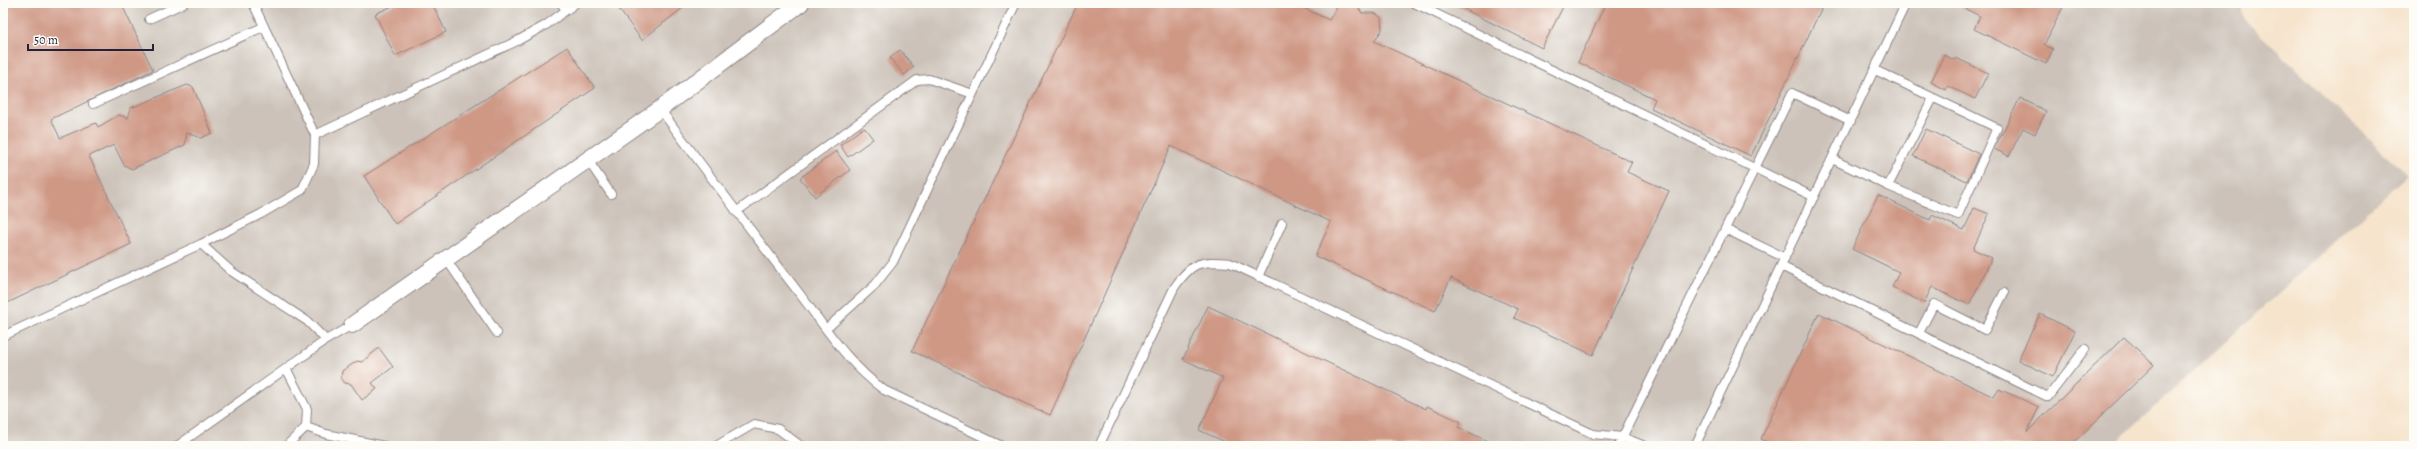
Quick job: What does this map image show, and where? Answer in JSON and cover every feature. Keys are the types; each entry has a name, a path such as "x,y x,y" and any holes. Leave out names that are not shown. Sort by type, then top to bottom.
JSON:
{"street":[{"path":"352,325 660,109 800,3"}],"lane":[{"path":"149,18 184,3"},
{"path":"3,336 201,244 261,214 302,190 314,164 315,135 253,3"},
{"path":"561,3 566,10"},
{"path":"315,135 517,41 576,3"},
{"path":"826,329 875,285 893,262 1016,3"},
{"path":"1414,3 1814,197"},
{"path":"1695,446 1906,3"},
{"path":"93,104 263,27"},
{"path":"1832,159 1888,186 1958,215 1997,128 1874,70"},
{"path":"736,212 916,80 929,79 973,94"},
{"path":"1618,446 1792,93 1850,121"},
{"path":"1888,186 1933,98"},
{"path":"660,109 736,212 826,329 856,366 867,377 884,390 1002,446"},
{"path":"587,159 612,194"},
{"path":"1258,276 1282,223"},
{"path":"1725,229 1783,262 1919,333 2048,397 2085,349"},
{"path":"201,244 231,272 307,321 326,340"},
{"path":"446,259 497,333"},
{"path":"1099,446 1174,288 1186,270 1207,261 1230,263 1593,434 1622,437 1645,446"},
{"path":"1919,333 1934,304 1985,330 2004,293"},
{"path":"177,446 287,370 326,340 352,325"},
{"path":"286,446 306,427 307,409 287,370"},
{"path":"716,446 754,424 778,429 801,446"},
{"path":"306,427 326,434 384,446"}],"shaded area":[{"path":"3,3 2240,3 2245,20 2407,175 2112,446 3,446"}],"building":[{"path":"3,3 121,3 153,70 51,119 60,138 96,123 98,127 119,115 128,118 131,108 187,85 193,87 212,133 201,138 187,132 185,145 132,169 124,165 114,145 89,156 131,244 3,305"},
{"path":"399,3 432,3 446,32 395,56 375,14"},
{"path":"614,3 689,3 642,40"},
{"path":"1078,3 1293,3 1329,20 1339,3 1355,3 1362,13 1375,13 1381,18 1382,30 1374,41 1632,162 1627,172 1669,191 1593,355 1514,318 1518,309 1451,278 1435,311 1315,256 1331,222 1171,146 1050,415 912,351"},
{"path":"1452,3 1565,3 1542,48"},
{"path":"1606,3 1824,3 1751,156 1651,108 1655,99 1578,62"},
{"path":"1953,3 2065,3 2044,45 2053,49 2046,64 1974,29 1980,16"},
{"path":"567,47 595,88 395,224 364,176"},
{"path":"900,50 914,67 904,75 890,58"},
{"path":"1944,55 1955,60 1956,58 1988,73 1975,99 1948,86 1946,90 1931,82"},
{"path":"2020,98 2046,111 2035,134 2023,128 2009,156 1994,149"},
{"path":"864,127 873,139 848,157 840,145"},
{"path":"1926,129 1979,154 1967,181 1913,156"},
{"path":"836,151 850,170 815,197 800,178"},
{"path":"1878,195 1930,220 1932,215 1964,230 1974,208 1989,214 1973,249 1992,258 1969,305 1932,287 1924,303 1892,287 1899,272 1852,249"},
{"path":"1208,306 1426,409 1427,406 1461,422 1458,427 1498,446 1234,446 1199,430 1223,378 1183,359"},
{"path":"1819,313 1994,397 1999,389 2039,407 2027,432 2124,337 2154,365 2070,446 1775,446 1761,439"},
{"path":"2040,314 2075,331 2053,377 2018,360"},
{"path":"379,348 393,367 372,383 377,389 362,400 351,384 345,383 341,378 342,371 357,361 362,362"}]}
